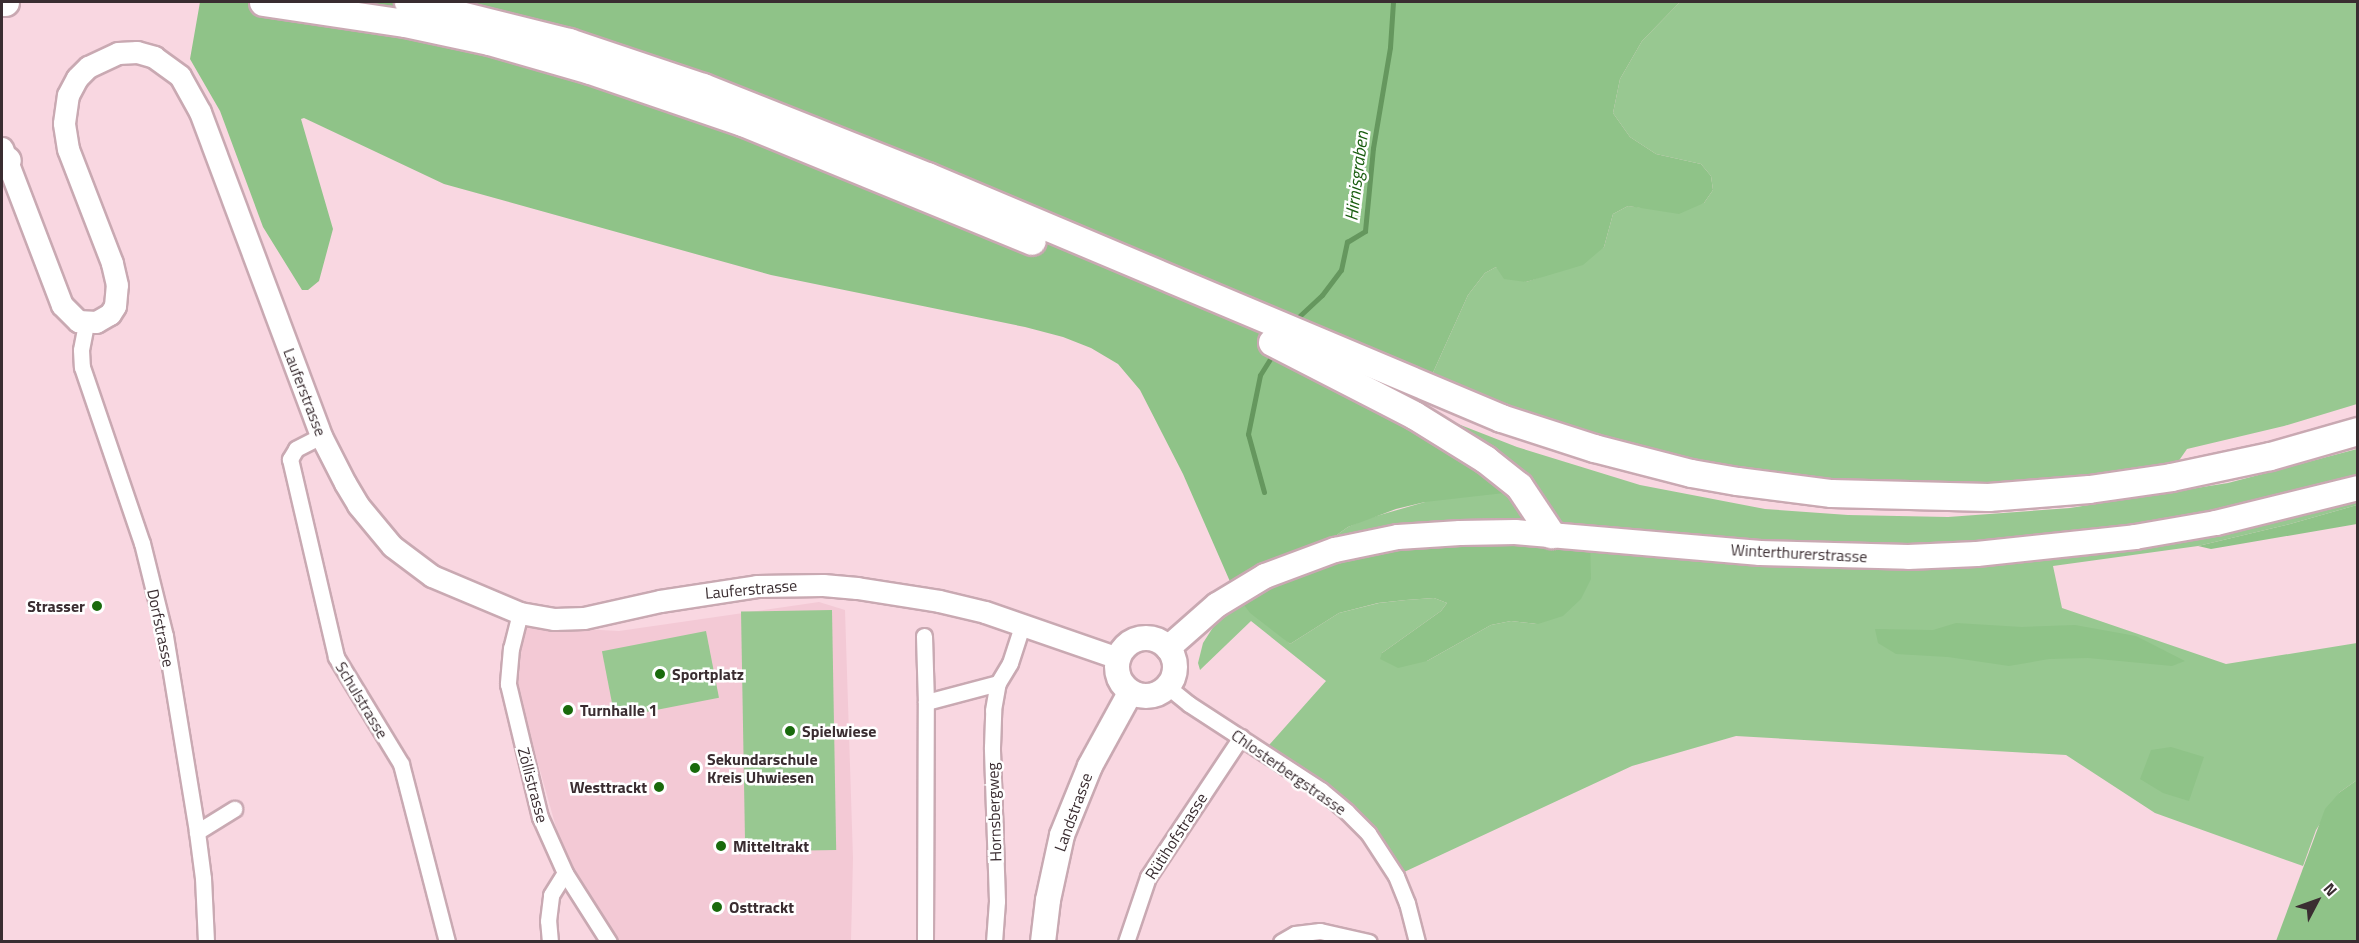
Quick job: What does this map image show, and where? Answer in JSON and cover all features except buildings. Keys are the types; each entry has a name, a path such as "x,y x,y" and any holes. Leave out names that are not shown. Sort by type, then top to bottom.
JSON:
{"highway":[{"path":"263,2 362,15 489,41 666,95 838,160 1226,313 1272,342 1343,368 1471,406 1546,434 1690,473 1737,482 1831,493 1988,497 2089,489 2171,477 2270,456 2358,431"},
{"path":"408,2 569,42 714,91 927,176 1226,313 1343,368 1491,462 1519,486 1551,534"}],"main road":[{"name":"Winterthurerstrasse","path":"1168,648 1209,611 1244,587 1300,561 1371,542 1460,532 1551,534 1760,553 1908,557 1977,554 2062,546 2174,530 2314,500 2358,488"},
{"path":"1138,639 1156,640 1168,648 1175,669 1168,687 1149,697 1130,693 1120,681 1116,667 1118,658 1126,645 1138,639"},
{"name":"Landstrasse","path":"1043,942 1048,900 1062,835 1090,766 1130,693"}],"street":[{"name":"Lauferstrasse","path":"86,324 100,320 112,311 117,301 117,285 112,263 68,149 64,123 65,104 77,78 95,62 118,53 145,54 163,62 180,76 200,112 321,436 358,505 392,546 432,576 520,613 555,619 584,618 720,590 757,586 823,585 939,601 1023,623 1118,658"},
{"path":"3,157 59,299 69,316 86,324"},
{"name":"Dorfstrasse","path":"86,324 81,350 82,367 142,543 165,636 197,832 203,878 206,942"},
{"name":"Schulstrasse","path":"321,436 300,446 290,459 336,657 400,764 447,942"},
{"name":"Zöllistrasse","path":"520,613 508,664 509,692 540,817 565,873 609,942"},
{"name":"Hornsbergweg","path":"994,942 997,901 992,747 998,683 1010,663 1023,623"},
{"path":"924,636 925,942"},
{"path":"926,702 998,683"},
{"name":"Chlosterbergstrasse","path":"1168,687 1189,704 1321,790 1368,833 1396,876 1413,941"},
{"name":"Rütihofstrasse","path":"1126,942 1148,877 1242,737"},
{"path":"197,832 234,809"},
{"path":"550,942 548,921 551,895 565,873"},
{"path":"1281,942 1295,934 1320,931 1369,942"}],"shaded area":[{"name":"Sekundarschule Kreis Uhwiesen","path":"819,602 845,610 853,858 851,941 619,941 568,870 514,678 525,626 619,631"}],"green space":[{"path":"200,2 1680,2 1642,41 1620,79 1613,113 1630,137 1656,154 1701,164 1711,176 1713,190 1704,203 1679,214 1628,206 1613,214 1604,247 1583,265 1526,282 1504,279 1496,267 1485,273 1468,295 1417,408 1522,491 1425,502 1396,509 1348,527 1303,559 1335,550 1590,539 1591,579 1581,599 1563,616 1538,624 1511,621 1491,625 1427,661 1398,668 1380,659 1382,653 1441,611 1447,603 1434,598 1406,600 1378,603 1339,613 1290,644 1250,613 1235,593 1183,474 1140,390 1118,364 1091,348 1063,337 1025,327 771,275 444,184 304,118 301,119 333,229 319,281 308,290 302,290 263,227 220,111 190,59"},
{"path":"1680,2 2357,2 2357,404 2284,426 2187,449 2171,472 1927,487 1777,476 1685,459 1596,436 1498,404 1431,377 1468,295 1485,273 1496,267 1526,282 1552,273 1604,247 1613,214 1628,206 1645,208 1704,203 1713,190 1711,176 1701,164 1656,154 1630,137 1613,113 1620,79 1642,41"},
{"path":"1417,408 1517,447 1640,485 1765,509 1848,515 1948,517 2070,508 2228,483 2357,449 2357,505 2198,546 2053,566 2062,608 2226,664 2357,643 2357,780 2340,792 2316,830 2303,866 2155,813 2066,755 1736,736 1632,766 1402,873 1381,836 1355,808 1327,784 1269,745 1326,681 1251,621 1200,670 1198,663 1203,643 1235,593 1290,644 1339,613 1379,603 1434,598 1447,603 1441,611 1382,653 1427,661 1491,625 1511,621 1538,624 1300,561 1348,527 1366,519 1425,502"},
{"path":"2357,505 2357,524 2211,549 2198,546 2290,524"},
{"name":"Spielwiese","path":"832,610 836,850 745,852 741,612"},
{"path":"1956,623 2022,627 2075,625 2136,636 2185,661 2172,666 2088,658 2049,659 2009,666 1948,657 1896,654 1878,643 1875,629 1933,630"},
{"name":"Sportplatz","path":"706,631 719,698 615,718 602,651"},
{"path":"2171,747 2204,757 2189,801 2163,793 2140,779 2151,750"},
{"path":"2357,780 2357,941 2276,941 2325,809 2340,792"}],"waterway":[{"name":"Hirnisgraben","path":"1292,323 1322,295 1341,270 1347,242 1365,231 1373,148 1390,47 1393,2"},
{"name":"Hirnisgraben","path":"1264,492 1248,434 1260,375 1275,351"}],"place":[{"name":"Strasser","path":"97,606"},
{"name":"Sportplatz","path":"660,674"},
{"name":"Turnhalle 1","path":"568,710"},
{"name":"Spielwiese","path":"790,731"},
{"name":"Sekundarschule Kreis Uhwiesen","path":"695,768"},
{"name":"Westtrackt","path":"659,787"},
{"name":"Mitteltrakt","path":"721,846"},
{"name":"Osttrackt","path":"717,907"}]}
